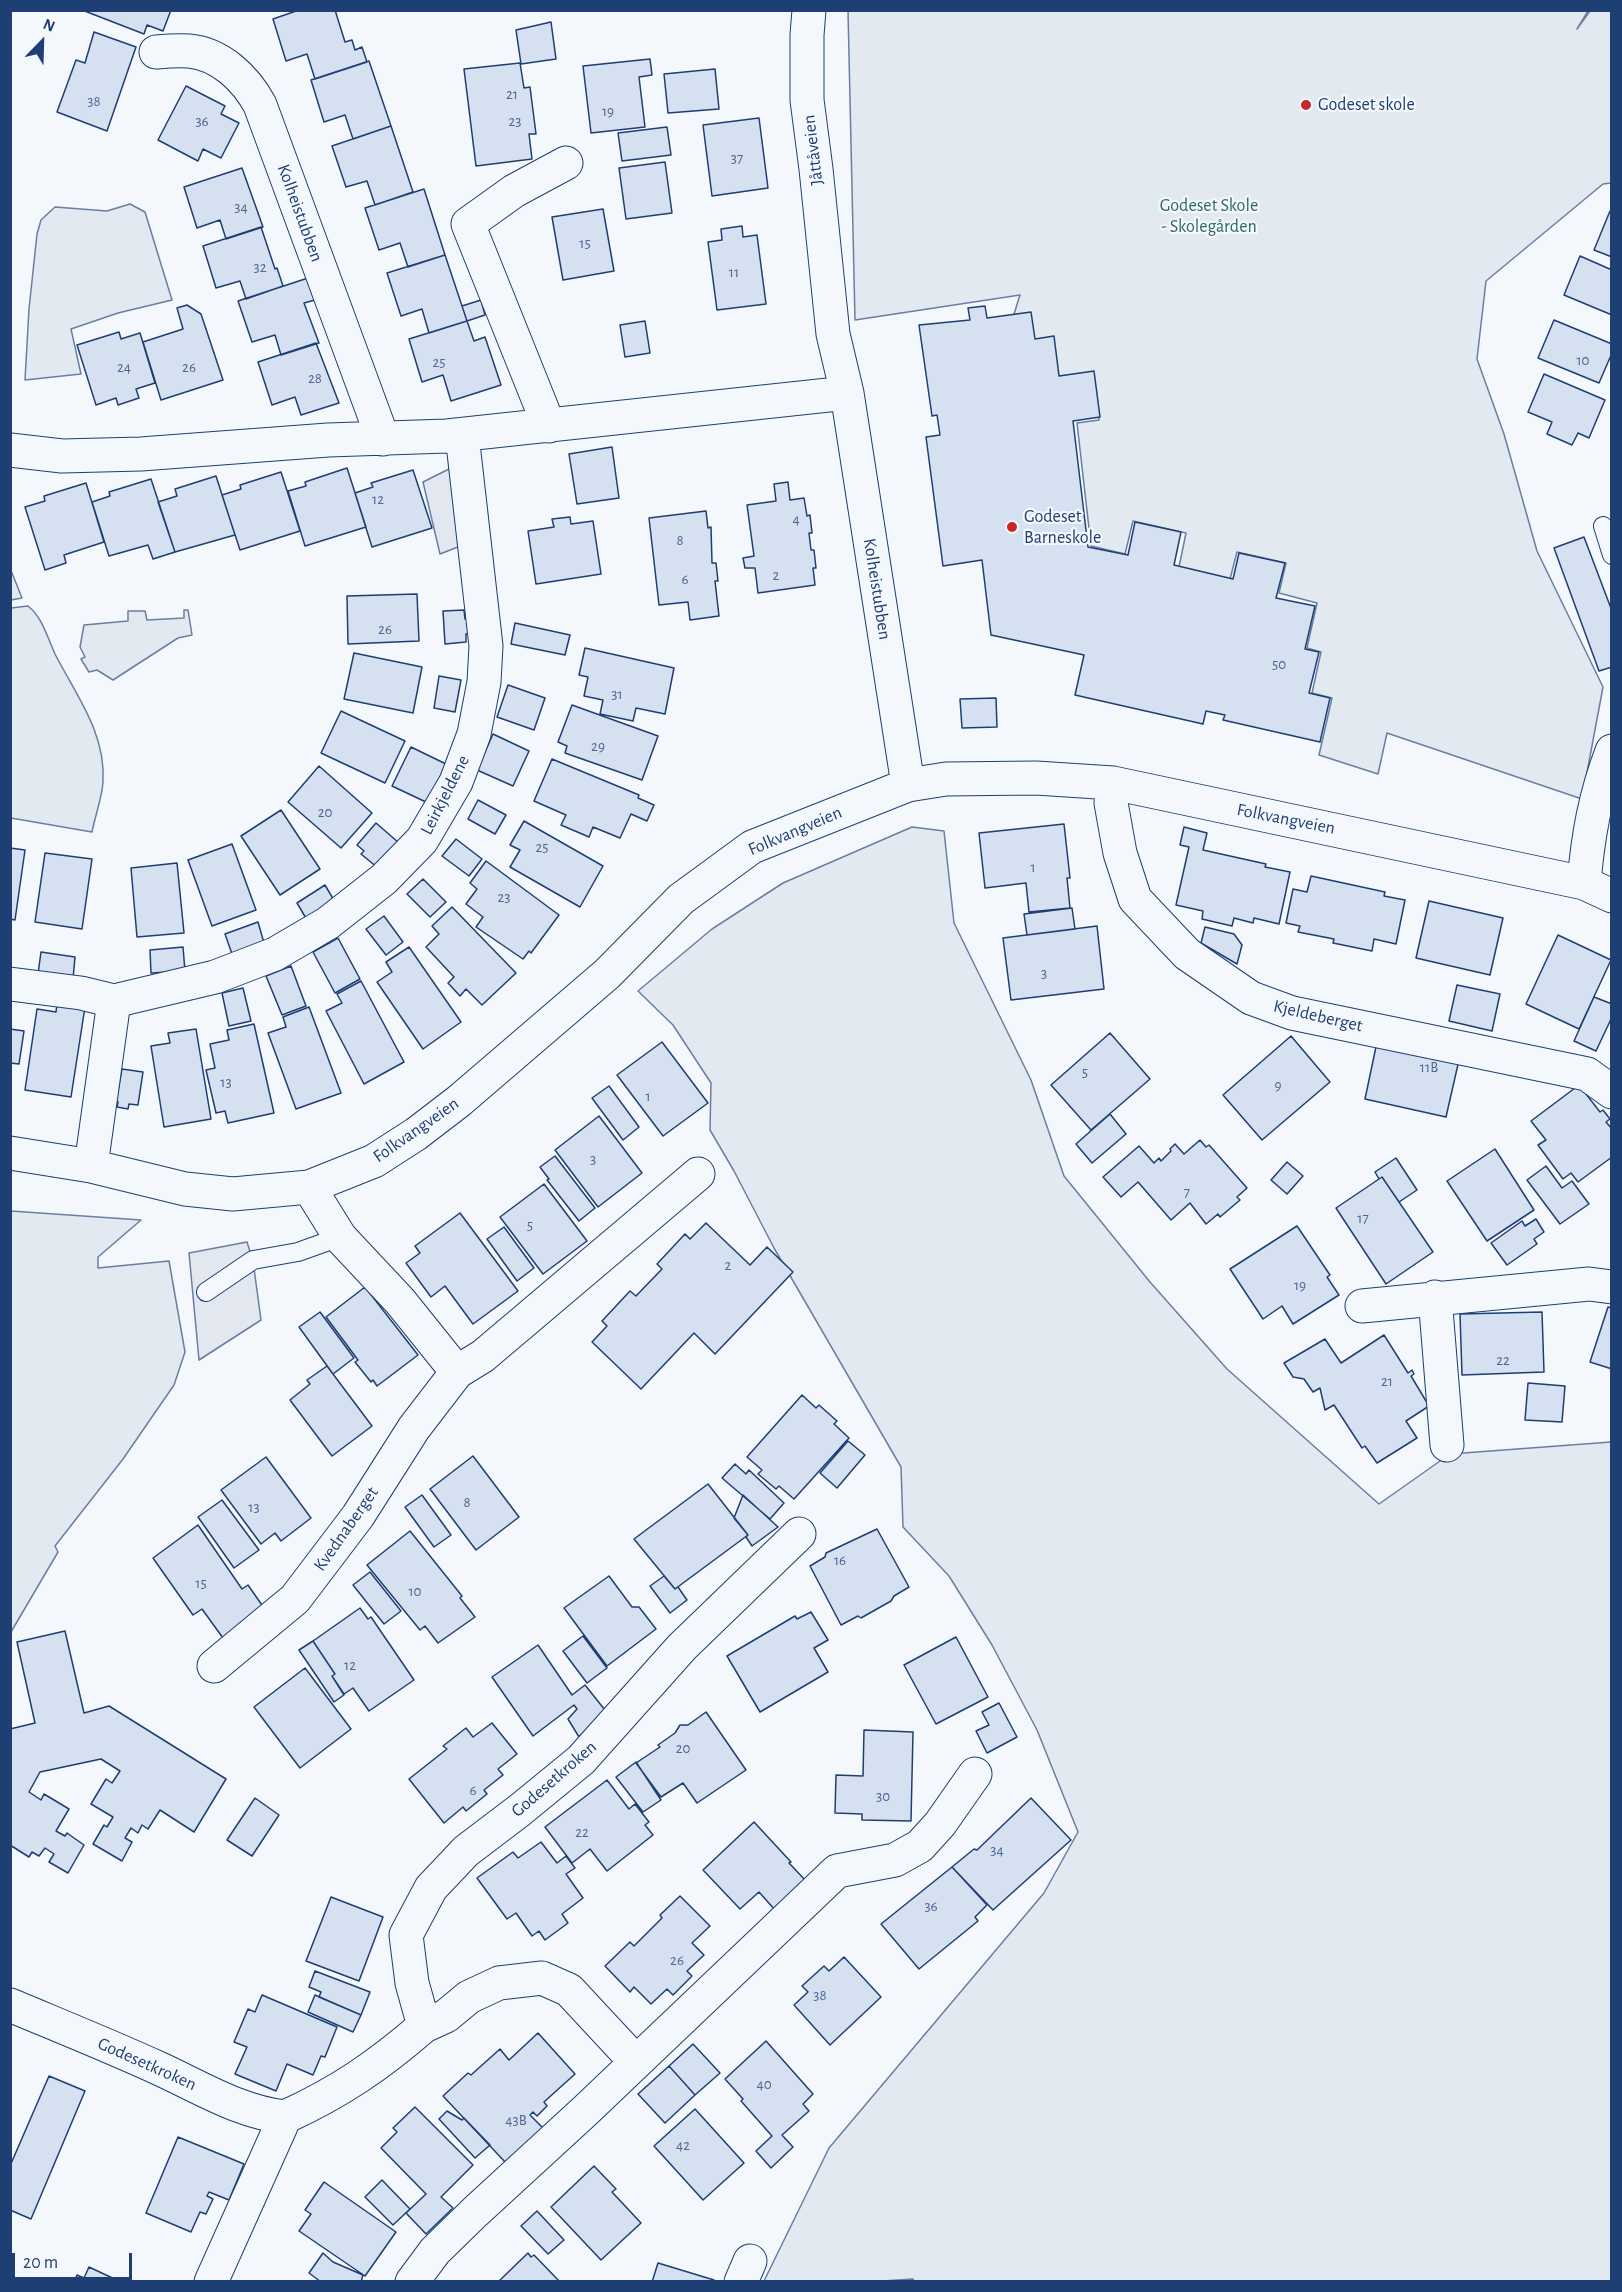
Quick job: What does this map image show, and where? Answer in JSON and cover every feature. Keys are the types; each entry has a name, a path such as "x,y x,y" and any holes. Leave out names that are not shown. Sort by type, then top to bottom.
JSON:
{"street":[{"name":"Jåttåveien","path":"809,10 807,100 827,289"},
{"name":"Kolheistubben","path":"156,51 199,53 238,74 250,86 260,105 383,439"},
{"path":"549,426 468,224 514,191 566,163"},
{"name":"Kolheistubben","path":"827,289 833,334 847,393 908,785"},
{"path":"10,450 73,456 141,454 328,440 462,435 847,393"},
{"name":"Leirkjeldene","path":"10,984 81,993 114,1001 215,977 284,949 328,923 384,879 422,840 456,782 474,734 484,682 486,646 462,435"},
{"path":"1598,890 1587,845 1598,788 1611,751"},
{"name":"Folkvangveien","path":"10,1153 91,1167 185,1189 233,1194 309,1187 374,1161 416,1134 459,1101 607,974 681,899 752,847 908,785 946,779 1036,778 1113,783 1598,890"},
{"name":"Kjeldeberget","path":"1113,783 1111,803 1120,853 1135,899 1187,954 1251,998 1292,1013 1587,1074 1611,1092"},
{"path":"91,1167 114,1001"},
{"name":"Kvednaberget","path":"214,1666 295,1599 358,1516 414,1428 457,1372 483,1356 698,1174"},
{"path":"309,1187 340,1238 400,1301 457,1372"},
{"path":"1362,1306 1435,1297 1589,1284 1611,1287"},
{"path":"1435,1297 1447,1445"},
{"name":"Godesetkroken","path":"424,2026 412,1983 406,1935 431,1888 466,1851 581,1760 682,1647 799,1534"},
{"path":"412,2282 435,2251 475,2212 688,2014 837,1871 895,1860 920,1846 940,1824 975,1774"},
{"path":"211,2282 285,2117 319,2102 355,2081 390,2056 424,2026 446,2016 469,1997 499,1983 542,1978 569,1990 636,2061"},
{"name":"Godesetkroken","path":"10,2005 157,2067 233,2104 263,2115 285,2117"}],"lane":[{"path":"1603,526 1611,555"},
{"path":"206,1292 252,1260 298,1251 340,1238"}],"green space":[{"name":"Godeset Skole - Skolegården","path":"848,11 1588,11 1577,29 1590,11 1611,11 1611,183 1603,184 1486,281 1477,359 1504,434 1537,551 1603,687 1582,799 1387,733 1378,774 1319,755 1332,698 1312,693 1321,652 1307,648 1317,603 1279,593 1286,563 1237,552 1230,579 1179,567 1186,533 1133,521 1125,554 1091,546 1077,423 1099,420 1094,378 1057,382 1010,346 1008,333 1020,295 855,320"},
{"path":"130,204 145,212 172,300 118,313 71,329 81,374 25,380 29,309 37,234 41,220 55,207 107,211"},
{"path":"10,568 22,598 10,600"},
{"path":"28,606 41,622 55,654 88,715 100,747 103,782 92,832 11,818 11,608"},
{"path":"184,610 188,610 192,635 178,638 113,680 97,670 89,672 81,659 85,657 80,647 84,625 128,621 128,611 145,611 147,620 184,618"},
{"path":"912,827 944,831 954,923 1031,1080 1064,1176 1150,1282 1227,1369 1379,1504 1450,1454 1611,1442 1611,2281 914,2282 913,2279 867,2282 764,2281 829,2148 1044,1893 1078,1832 1037,1730 992,1645 949,1576 903,1527 901,1467 774,1248 710,1130 711,1083 673,1025 638,991 712,929 783,883"},
{"path":"11,1211 141,1220 98,1257 98,1268 169,1261 185,1352 174,1385 123,1459 55,1546 58,1552 11,1632"}],"shaded area":[{"path":"453,467 463,545 440,554 423,482"},
{"path":"247,1242 253,1261 261,1320 199,1360 189,1253"}],"building":[{"path":"82,10 171,10 163,31 147,25 144,34"},
{"path":"299,10 335,10 345,42 352,40 355,50 362,47 367,62 315,79 307,54 286,61 273,19"},
{"path":"551,22 556,59 521,64 516,30"},
{"path":"94,32 136,47 107,131 57,112 76,60 85,63"},
{"path":"650,59 652,75 639,77 645,127 591,133 583,66"},
{"path":"369,61 391,126 353,139 345,115 324,122 311,80"},
{"path":"520,63 524,88 530,87 536,134 529,134 532,159 476,166 464,69"},
{"path":"715,69 719,109 668,113 664,74"},
{"path":"186,86 225,106 221,114 239,123 221,158 203,149 198,161 158,140"},
{"path":"759,118 768,188 712,196 703,125"},
{"path":"391,126 413,192 375,205 367,181 346,187 332,146"},
{"path":"667,127 671,155 622,161 618,133"},
{"path":"665,162 672,213 626,219 619,168"},
{"path":"242,168 263,227 226,239 220,220 197,228 184,187"},
{"path":"424,189 445,255 408,267 400,243 379,250 365,208"},
{"path":"603,209 614,271 563,280 552,217"},
{"path":"1610,211 1612,212 1612,257 1594,250"},
{"path":"742,226 743,237 757,235 766,304 717,310 708,242 722,240 721,229"},
{"path":"261,227 283,286 246,299 240,281 216,288 203,246"},
{"path":"445,255 467,321 429,333 422,309 401,316 387,273"},
{"path":"1580,256 1612,270 1612,315 1564,295"},
{"path":"308,278 315,300 304,303 319,343 281,355 275,335 252,342 238,301"},
{"path":"481,300 485,315 467,321 462,306"},
{"path":"187,305 201,314 223,380 161,400 143,342 183,329 177,308"},
{"name":"Godeset Barneskole","path":"985,306 987,318 1031,312 1035,339 1054,336 1059,376 1094,371 1100,417 1073,421 1088,547 1128,555 1135,522 1181,532 1174,565 1233,579 1239,553 1285,563 1276,598 1315,606 1305,649 1319,652 1309,693 1330,698 1320,742 1223,720 1225,715 1206,711 1203,724 1075,695 1084,655 991,635 982,560 943,566 926,437 940,435 937,415 932,416 919,325 970,320 968,308"},
{"path":"1554,320 1612,344 1612,353 1599,383 1538,358"},
{"path":"467,321 474,341 485,337 501,385 451,401 443,375 422,382 409,339"},
{"path":"645,321 650,353 625,357 620,325"},
{"path":"119,332 121,339 140,333 155,383 136,389 139,398 118,405 116,398 96,405 77,345"},
{"path":"316,343 339,403 301,415 295,397 272,405 258,362"},
{"path":"1544,374 1605,400 1589,438 1578,433 1572,445 1547,434 1552,422 1528,412"},
{"path":"612,447 619,498 577,504 569,454"},
{"path":"347,468 366,527 305,546 288,491 306,486 305,482"},
{"path":"413,470 432,528 372,547 355,493 373,487 371,483"},
{"path":"281,472 300,531 240,550 222,495 241,489 240,485"},
{"path":"216,476 235,535 175,552 158,502 177,496 175,489"},
{"path":"151,479 175,552 153,559 148,545 109,556 92,502 110,496 109,492"},
{"path":"788,482 790,500 804,498 807,516 810,515 812,533 809,533 811,550 814,550 815,585 758,593 755,568 745,568 743,558 754,556 747,505 776,501 774,484"},
{"path":"86,483 104,542 64,555 66,563 45,570 25,507 45,501 44,496"},
{"path":"706,511 708,528 711,527 712,563 716,563 718,581 715,581 719,616 690,620 688,602 659,605 649,518"},
{"path":"570,517 571,524 593,521 601,574 536,584 528,531 554,527 552,519"},
{"path":"1584,537 1612,611 1612,667 1599,671 1554,548"},
{"path":"417,594 419,641 348,644 347,596"},
{"path":"464,610 465,619 468,618 469,633 466,634 466,642 445,644 443,611"},
{"path":"515,623 570,635 565,655 511,644"},
{"path":"585,648 674,668 665,714 636,708 633,721 600,714 603,700 584,696 588,677 579,675"},
{"path":"354,653 422,667 413,713 344,699"},
{"path":"439,676 461,680 455,712 434,708"},
{"path":"508,685 545,698 534,730 497,717"},
{"path":"996,698 997,727 962,728 960,699"},
{"path":"572,705 658,736 642,780 565,753 567,746 558,742"},
{"path":"341,711 405,741 385,783 321,753"},
{"path":"493,734 529,751 513,786 477,770"},
{"path":"411,747 446,764 428,803 392,786"},
{"path":"552,759 639,795 638,798 654,805 647,821 631,814 620,838 593,827 589,837 561,825 566,815 534,801"},
{"path":"319,766 372,813 341,848 288,802"},
{"path":"478,800 506,815 495,834 468,819"},
{"path":"281,810 320,869 280,895 241,836"},
{"path":"524,821 603,866 580,907 510,867 520,850 510,845"},
{"path":"376,823 399,843 378,868 361,854 364,851 357,845"},
{"path":"1064,824 1070,878 1067,878 1070,908 1029,912 1026,883 985,888 979,833"},
{"path":"1184,827 1207,833 1203,850 1266,864 1265,867 1290,872 1279,924 1254,918 1253,923 1234,918 1232,926 1202,919 1203,911 1176,905 1189,847 1180,845"},
{"path":"456,839 482,859 469,876 442,856"},
{"path":"232,844 256,910 212,926 188,860"},
{"path":"10,848 25,850 15,920 10,919"},
{"path":"45,853 92,859 82,929 35,922"},
{"path":"486,861 559,915 531,953 529,951 523,959 476,927 483,917 466,904 477,889 470,883"},
{"path":"177,863 184,933 137,937 131,868"},
{"path":"1311,876 1385,892 1384,896 1405,900 1396,944 1374,939 1372,951 1333,943 1334,939 1298,932 1300,926 1286,923 1293,889 1307,892"},
{"path":"423,879 446,902 430,917 407,894"},
{"path":"325,885 335,902 307,920 297,903"},
{"path":"1429,901 1503,918 1490,975 1416,958"},
{"path":"452,907 516,973 482,1005 466,989 460,996 448,983 454,977 426,947 439,934 432,926"},
{"path":"1072,908 1075,929 1027,935 1024,914"},
{"path":"384,916 403,942 386,955 366,929"},
{"path":"258,922 264,943 232,954 225,934"},
{"path":"1097,926 1104,989 1011,1000 1003,938"},
{"path":"1205,927 1234,934 1242,945 1237,964 1201,943"},
{"path":"1558,935 1611,960 1579,1029 1526,1004"},
{"path":"338,938 360,979 335,993 313,952"},
{"path":"183,947 185,971 151,973 150,950"},
{"path":"409,947 461,1022 423,1049 377,982 392,972 386,962"},
{"path":"41,952 75,957 73,979 38,974"},
{"path":"291,966 306,1006 282,1015 266,976"},
{"path":"361,981 404,1062 364,1084 326,1011 342,1003 337,994"},
{"path":"1457,985 1500,994 1492,1031 1449,1021"},
{"path":"243,988 251,1021 229,1026 222,993"},
{"path":"1594,997 1612,1004 1612,1017 1596,1051 1574,1041"},
{"path":"57,1003 85,1007 71,1097 25,1090 37,1009 56,1012"},
{"path":"309,1007 341,1093 296,1109 268,1033 286,1027 283,1017"},
{"path":"254,1024 274,1113 228,1123 225,1111 216,1113 206,1070 215,1068 210,1044 229,1040 227,1030"},
{"path":"10,1029 24,1031 19,1064 10,1063"},
{"path":"196,1029 211,1119 164,1127 151,1046 170,1043 168,1033"},
{"path":"1110,1033 1150,1079 1091,1130 1051,1085"},
{"path":"1291,1036 1330,1082 1262,1140 1223,1095"},
{"path":"662,1042 708,1103 663,1136 617,1075"},
{"path":"1377,1042 1459,1060 1446,1117 1365,1099"},
{"path":"122,1069 143,1072 138,1105 129,1104 128,1109 117,1107 118,1102 116,1102"},
{"path":"1579,1085 1600,1112 1603,1110 1610,1119 1606,1122 1612,1129 1612,1157 1578,1182 1571,1173 1563,1179 1538,1145 1546,1140 1531,1121"},
{"path":"609,1086 639,1127 623,1140 592,1098"},
{"path":"1110,1114 1126,1134 1092,1163 1076,1144"},
{"path":"599,1116 642,1173 598,1207 555,1150"},
{"path":"1200,1140 1206,1147 1209,1145 1247,1188 1237,1197 1240,1200 1220,1217 1218,1214 1206,1224 1190,1203 1171,1220 1138,1182 1121,1197 1103,1177 1139,1146 1154,1163 1159,1158 1161,1161 1175,1144 1184,1154"},
{"path":"1495,1149 1534,1210 1487,1241 1447,1181"},
{"path":"555,1156 595,1208 579,1221 547,1180 549,1179 540,1167"},
{"path":"1396,1158 1417,1190 1399,1202 1382,1177 1379,1179 1375,1172"},
{"path":"1287,1162 1303,1176 1287,1194 1271,1180"},
{"path":"1546,1166 1562,1188 1572,1181 1589,1204 1560,1224 1527,1180"},
{"path":"1382,1177 1433,1252 1386,1284 1336,1208"},
{"path":"544,1184 587,1241 543,1274 500,1217"},
{"path":"460,1213 518,1291 473,1324 445,1286 431,1297 406,1263 420,1253 415,1246"},
{"path":"1536,1219 1544,1232 1534,1239 1537,1244 1507,1265 1491,1243 1522,1221 1525,1226"},
{"path":"706,1223 750,1265 767,1247 793,1272 715,1354 694,1333 641,1389 592,1342 607,1326 602,1321 630,1291 636,1296 662,1269 657,1264 685,1234 690,1239"},
{"path":"1297,1226 1330,1275 1327,1277 1339,1295 1293,1324 1282,1306 1263,1319 1230,1269"},
{"path":"504,1227 534,1268 517,1281 487,1239"},
{"path":"365,1287 418,1355 377,1386 355,1362 358,1360 326,1317"},
{"path":"1608,1307 1612,1308 1612,1369 1590,1362"},
{"path":"320,1312 354,1358 333,1374 299,1327"},
{"path":"1542,1312 1544,1372 1462,1375 1460,1314"},
{"path":"1384,1335 1408,1373 1412,1370 1414,1374 1411,1376 1429,1406 1406,1421 1417,1438 1377,1463 1365,1446 1362,1448 1334,1405 1325,1410 1320,1388 1313,1392 1304,1379 1293,1377 1284,1363 1325,1339 1341,1363"},
{"path":"327,1366 372,1426 332,1456 290,1400 310,1384 307,1380"},
{"path":"1528,1383 1565,1386 1562,1422 1525,1420"},
{"path":"802,1395 816,1408 819,1405 837,1421 834,1424 849,1438 794,1499 779,1486 776,1489 758,1474 762,1470 747,1457"},
{"path":"848,1441 865,1455 837,1488 820,1473"},
{"path":"473,1456 519,1517 476,1550 430,1489"},
{"path":"266,1457 311,1518 281,1541 275,1533 261,1544 221,1490"},
{"path":"735,1464 746,1474 749,1470 784,1503 770,1519 722,1478"},
{"path":"708,1484 748,1535 675,1589 634,1539"},
{"path":"422,1495 451,1535 434,1547 405,1507"},
{"path":"743,1495 778,1527 752,1546 746,1537 748,1535 734,1518"},
{"path":"222,1500 259,1550 234,1568 198,1517"},
{"path":"198,1525 242,1589 248,1585 264,1608 223,1638 202,1609 193,1615 153,1558"},
{"path":"877,1529 909,1587 894,1596 891,1601 861,1618 858,1616 841,1625 810,1566 825,1557 826,1553"},
{"path":"410,1531 462,1596 460,1598 475,1617 438,1643 425,1626 420,1630 367,1565"},
{"path":"370,1572 401,1611 384,1624 353,1585"},
{"path":"609,1576 632,1607 639,1607 656,1629 607,1666 564,1608"},
{"path":"664,1576 675,1589 678,1587 687,1600 670,1613 650,1586"},
{"path":"360,1608 368,1619 371,1617 414,1680 369,1711 353,1688 344,1694 332,1676 335,1674 313,1641"},
{"path":"811,1612 828,1640 814,1648 828,1672 760,1712 727,1656 795,1616 797,1619"},
{"path":"65,1631 84,1713 109,1706 226,1779 194,1832 160,1810 148,1829 142,1825 138,1833 131,1828 125,1838 132,1842 122,1861 93,1844 104,1825 107,1827 113,1817 91,1804 106,1779 112,1783 120,1771 101,1759 40,1772 29,1792 41,1800 44,1794 69,1809 56,1831 65,1836 67,1833 84,1845 68,1873 49,1862 54,1854 45,1848 39,1856 32,1852 29,1857 10,1845 10,1729 35,1723 17,1642"},
{"path":"583,1636 607,1668 587,1683 563,1651"},
{"path":"956,1637 988,1697 936,1724 904,1665"},
{"path":"313,1641 335,1674 332,1676 344,1695 334,1702 299,1650"},
{"path":"538,1645 572,1695 585,1685 605,1710 579,1737 568,1719 577,1709 574,1705 533,1736 492,1677"},
{"path":"305,1668 351,1729 300,1768 254,1707"},
{"path":"999,1703 1017,1737 987,1753 976,1731 989,1725 982,1712"},
{"path":"706,1712 746,1770 697,1803 683,1783 661,1797 636,1763 660,1747 658,1745 675,1733 680,1725 688,1725"},
{"path":"492,1723 517,1754 498,1769 503,1775 484,1790 487,1794 466,1811 463,1807 444,1823 409,1779 447,1749 443,1746 466,1728 473,1737"},
{"path":"864,1730 913,1732 911,1821 862,1820 862,1814 835,1813 836,1775 863,1776"},
{"path":"636,1762 661,1800 643,1812 616,1777"},
{"path":"607,1780 629,1809 635,1804 649,1822 645,1825 653,1835 607,1871 590,1849 572,1863 545,1827"},
{"path":"255,1798 279,1815 252,1856 227,1840"},
{"path":"1031,1798 1071,1840 993,1910 952,1867 974,1849 977,1850"},
{"path":"754,1822 806,1881 775,1910 759,1892 740,1909 703,1870"},
{"path":"541,1842 557,1863 566,1856 575,1868 566,1874 583,1898 562,1914 568,1923 545,1940 539,1931 532,1936 516,1913 507,1919 477,1878 513,1852 518,1858"},
{"path":"952,1867 987,1905 975,1917 978,1921 919,1969 881,1924"},
{"path":"680,1896 710,1926 692,1943 704,1955 687,1971 692,1976 673,1995 667,1989 651,2004 634,1987 630,1992 605,1966 630,1942 634,1946 662,1918 660,1915"},
{"path":"331,1897 383,1917 359,1981 306,1961"},
{"path":"844,1957 881,1997 830,2045 794,2005 808,1992 802,1986 824,1966 829,1971"},
{"path":"315,1971 370,1992 361,2015 319,1997 321,1992 309,1987"},
{"path":"262,1995 337,2027 325,2057 321,2056 313,2075 287,2064 276,2091 235,2074 247,2047 234,2042 248,2009 255,2012"},
{"path":"315,1995 361,2015 353,2032 308,2012"},
{"path":"538,2033 575,2074 544,2102 547,2106 537,2116 533,2112 530,2115 543,2128 506,2163 443,2096 468,2073 471,2075 500,2049 509,2060"},
{"path":"766,2041 813,2094 803,2104 809,2111 782,2135 793,2147 771,2168 756,2151 772,2136 725,2079"},
{"path":"693,2044 720,2073 695,2095 669,2066"},
{"path":"669,2066 695,2095 665,2123 638,2094"},
{"path":"49,2076 85,2091 31,2219 10,2210 10,2166"},
{"path":"415,2107 473,2165 441,2197 453,2208 426,2234 406,2213 426,2194 381,2148 397,2132 393,2128"},
{"path":"695,2109 744,2163 703,2200 654,2146"},
{"path":"447,2111 462,2120 464,2118 490,2145 475,2158 439,2119"},
{"path":"178,2137 244,2164 229,2200 209,2192 207,2196 213,2199 206,2214 200,2212 191,2232 146,2213"},
{"path":"594,2166 616,2189 612,2192 641,2223 601,2260 551,2207"},
{"path":"382,2180 410,2209 393,2225 365,2197"},
{"path":"324,2182 396,2232 365,2276 299,2231 311,2214 305,2210"},
{"path":"537,2211 564,2240 548,2254 521,2226"},
{"path":"323,2253 333,2262 363,2275 361,2282 321,2282 309,2273"},
{"path":"528,2253 531,2257 534,2255 560,2282 498,2282"},
{"path":"658,2263 714,2280 713,2282 652,2282"},
{"path":"89,2267 121,2282 74,2282 77,2275 84,2278"}],"place":[{"name":"Godeset skole","path":"1306,105"},
{"name":"Godeset Barneskole","path":"1012,527"}]}
